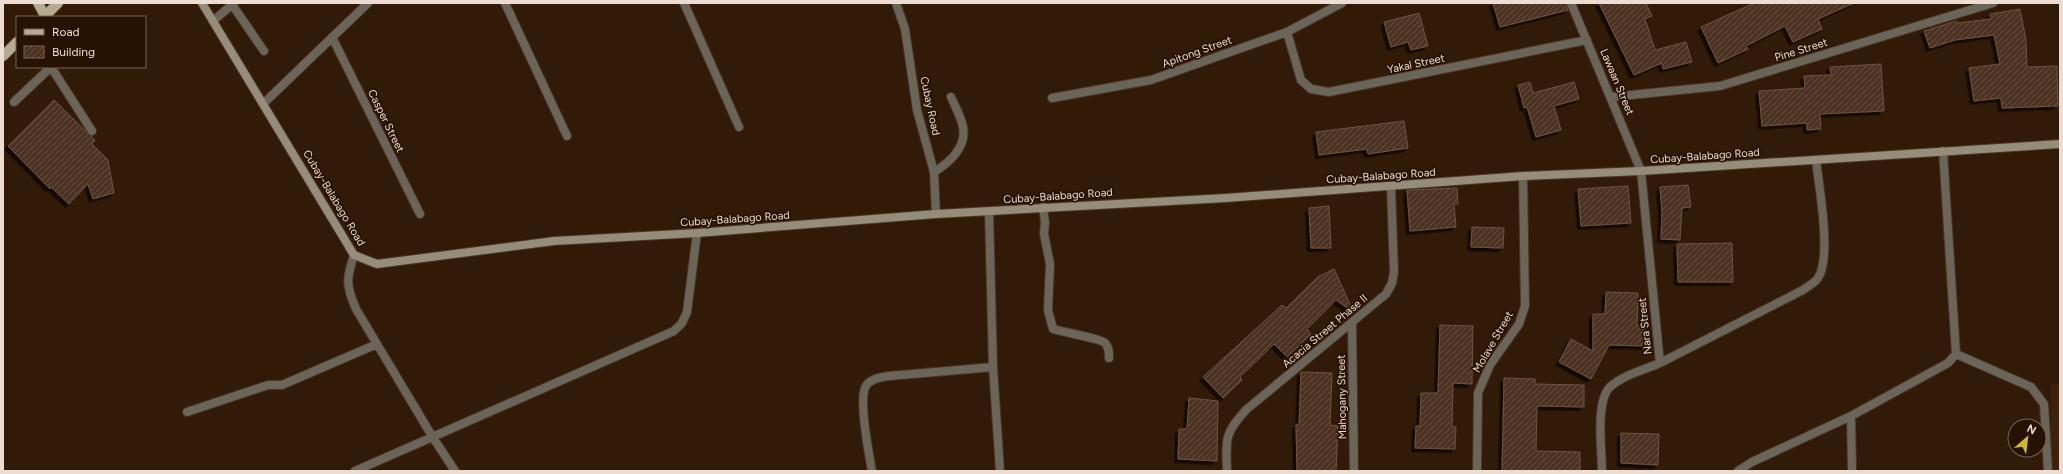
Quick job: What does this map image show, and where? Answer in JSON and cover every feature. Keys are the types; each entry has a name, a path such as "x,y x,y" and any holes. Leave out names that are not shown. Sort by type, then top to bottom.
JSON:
{"main road":[{"path":"38,3 44,16 58,3"},
{"name":"Cubay-Balabago Road","path":"202,3 264,103 354,255 377,264 554,241 697,233 1042,207 1391,187 1523,176 1641,171 2060,144"},
{"path":"3,56 16,43"}],"street":[{"path":"264,103 368,3"},
{"path":"505,3 567,136"},
{"path":"684,3 739,127"},
{"name":"Cubay Road","path":"896,3 905,29 917,110 934,172 936,214"},
{"name":"Apitong Street","path":"1052,98 1151,80 1287,32 1342,3"},
{"name":"Lawaan Street","path":"1571,3 1641,171"},
{"name":"Pine Street","path":"1611,97 1720,86 1993,3"},
{"path":"213,21 232,4 264,51"},
{"name":"Yakal Street","path":"1287,32 1300,80 1311,89 1329,92 1587,40"},
{"name":"Casper Street","path":"332,37 420,214"},
{"path":"14,102 50,68"},
{"path":"52,68 92,131"},
{"path":"934,172 955,156 963,137 963,127 951,97"},
{"path":"1738,471 1752,462 1851,416 1948,363 1956,354 1943,151"},
{"path":"1660,363 1803,290 1817,280 1823,266 1824,248 1816,160"},
{"name":"Nara Street","path":"1602,471 1601,416 1604,399 1609,388 1622,379 1660,363 1641,171"},
{"name":"Molave Street","path":"1477,471 1478,393 1490,365 1518,324 1525,306 1523,176"},
{"name":"Acacia Street Phase II","path":"1227,471 1228,432 1235,421 1247,409 1352,324 1386,294 1392,283 1394,272 1391,187"},
{"path":"1042,207 1045,223 1044,234 1050,264 1048,310 1053,329 1066,334 1100,339 1106,343 1109,348 1109,358"},
{"path":"989,212 993,367 1000,471"},
{"path":"355,471 432,436 674,332 682,323 687,312 697,233"},
{"path":"354,255 348,273 348,291 356,309 432,436 455,471"},
{"name":"Mahogany Street","path":"1352,324 1354,471"},
{"path":"187,412 268,385 282,385 377,344"},
{"path":"1956,354 2031,387 2044,404 2048,471"},
{"path":"872,471 865,432 864,397 865,388 870,382 880,377 993,367"},
{"path":"1851,416 1852,471"}],"shaded area":[{"path":"2051,384 2060,384 2060,471 2050,471"}],"building":[{"path":"1493,3 1566,3 1568,10 1500,27"},
{"path":"1599,3 1646,3 1652,16 1645,19 1655,50 1686,42 1692,62 1663,69 1662,63 1634,75"},
{"path":"1754,3 1854,3 1818,19 1822,29 1793,42 1785,26 1746,46 1748,49 1718,63 1701,27"},
{"path":"2020,9 2026,40 2027,67 2057,66 2058,106 2002,108 2001,98 1974,101 1969,68 2000,64 1994,35 1955,40 1930,48 1924,31 1956,21 1957,23 1991,19 1990,14"},
{"path":"1419,13 1428,46 1411,50 1408,42 1391,47 1384,22"},
{"path":"1881,64 1884,111 1820,114 1821,129 1807,130 1807,123 1762,126 1759,91 1805,88 1804,76 1831,75 1830,67"},
{"path":"1530,82 1533,93 1574,82 1579,99 1554,106 1561,130 1536,137 1527,107 1524,108 1518,85"},
{"path":"54,100 95,140 92,144 108,160 114,193 93,199 88,184 69,204 51,187 50,189 8,146"},
{"path":"1404,121 1408,148 1368,154 1367,149 1319,155 1316,132"},
{"path":"1688,185 1691,207 1682,208 1680,240 1661,239 1662,213 1660,187"},
{"path":"1628,186 1631,223 1581,226 1578,189"},
{"path":"1457,188 1458,204 1454,204 1456,227 1410,231 1407,190"},
{"path":"1329,206 1331,248 1311,248 1309,208"},
{"path":"1472,227 1504,228 1503,248 1471,247"},
{"path":"1732,243 1733,282 1678,282 1677,244"},
{"path":"1334,269 1354,313 1336,300 1307,329 1311,334 1287,357 1274,344 1240,377 1242,380 1223,398 1203,377 1282,305 1286,308 1318,277"},
{"path":"1606,292 1638,293 1637,326 1645,326 1645,346 1609,345 1591,379 1559,362 1571,339 1593,351 1593,314 1605,314"},
{"path":"1440,325 1473,326 1472,384 1453,383 1452,427 1456,427 1455,449 1415,448 1416,426 1420,426 1421,393 1438,393"},
{"path":"1301,372 1332,373 1330,425 1338,426 1336,471 1297,471 1296,425 1299,425"},
{"path":"1504,378 1535,379 1535,384 1584,385 1584,407 1537,406 1536,451 1580,452 1580,471 1502,471"},
{"path":"1189,398 1218,401 1217,461 1178,459 1179,429 1187,429"},
{"path":"1621,433 1659,434 1658,465 1621,463"}]}
